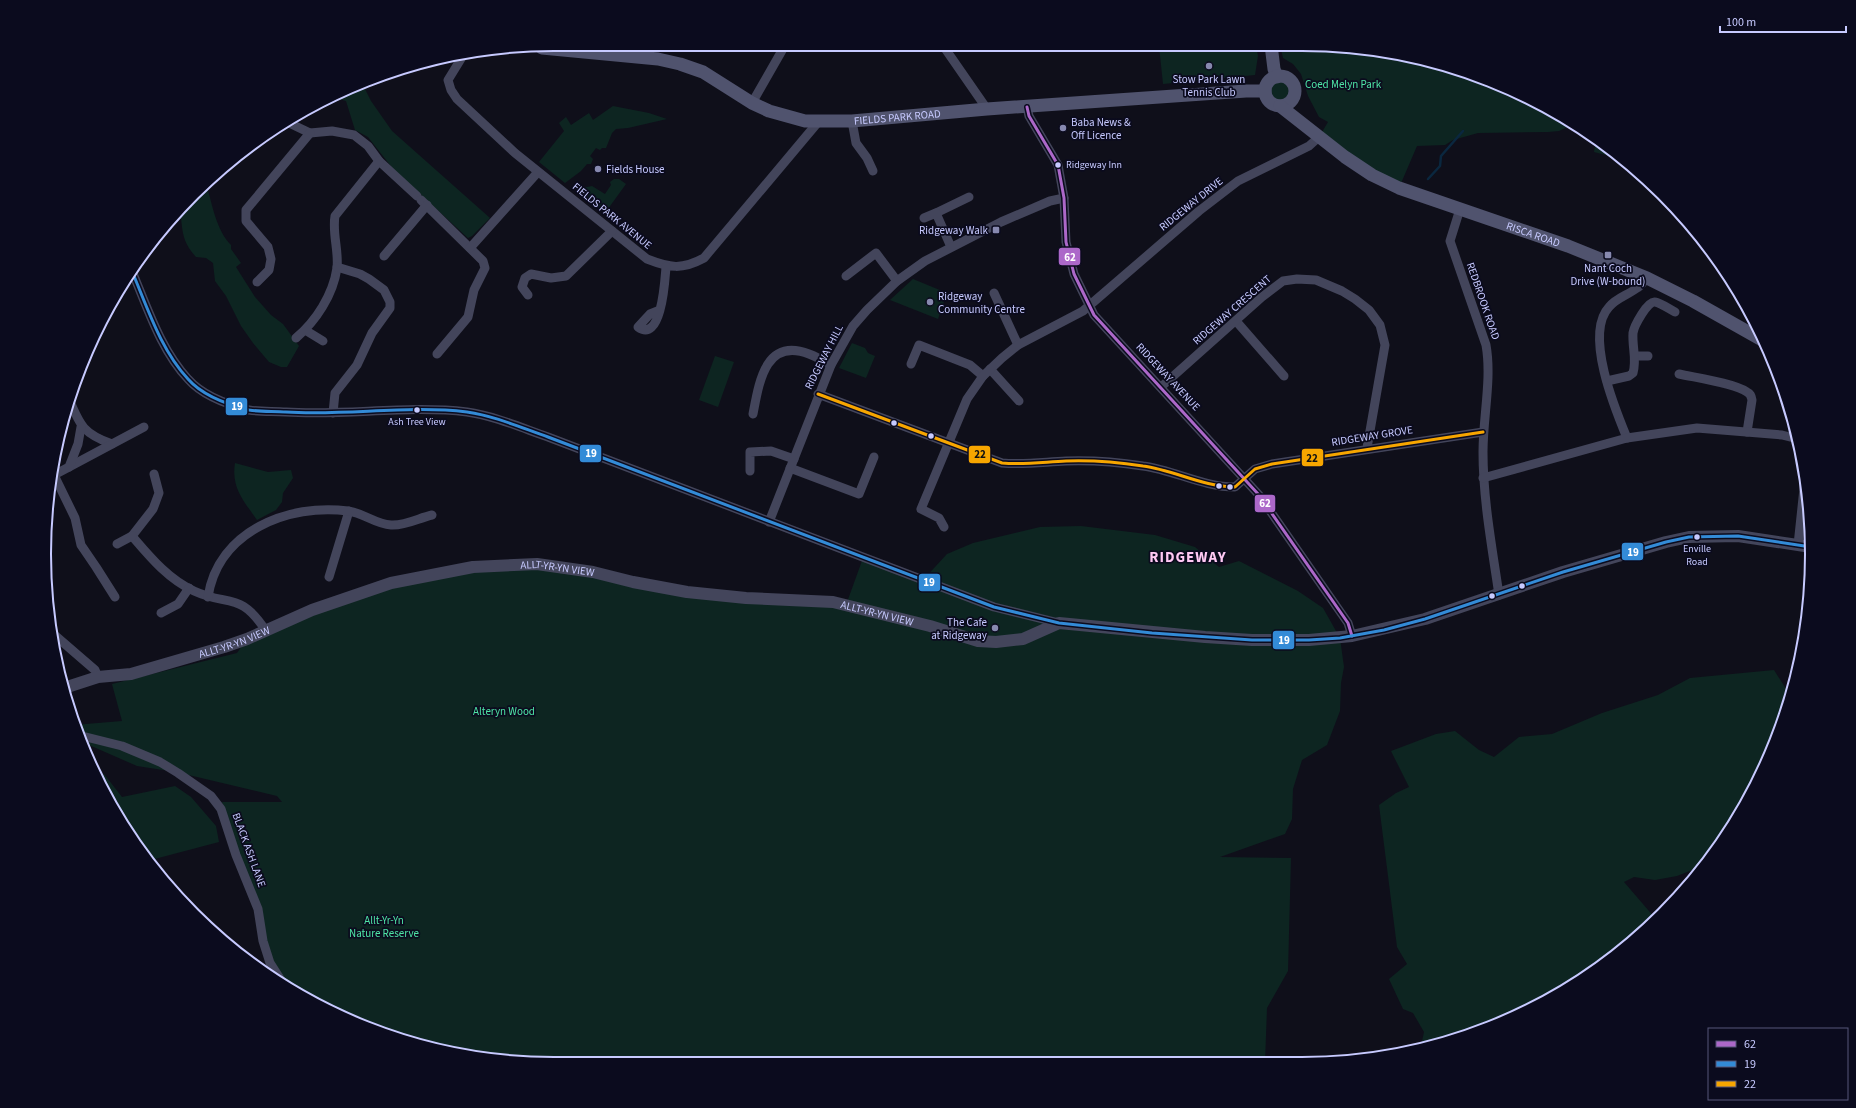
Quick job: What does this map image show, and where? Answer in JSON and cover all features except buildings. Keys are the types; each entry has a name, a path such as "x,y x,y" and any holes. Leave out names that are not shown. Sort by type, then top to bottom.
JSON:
{"main road":[{"name":"FIELDS PARK ROAD","path":"574,51 658,59 680,64 703,72 752,103 769,111 805,121 852,121 987,109 1238,91 1265,91"},
{"path":"1272,51 1274,69 1277,77"},
{"path":"1295,95 1289,104 1280,106 1270,102 1265,91 1267,83 1277,77 1284,76 1292,81 1296,90 1295,95 1306,126"},
{"name":"RISCA ROAD","path":"1280,106 1319,137 1372,175 1404,190 1568,246 1648,278 1755,336"}],"street":[{"path":"752,103 782,51"},
{"path":"947,51 987,109"},
{"name":"FIELDS PARK AVENUE","path":"460,60 448,80 451,90 464,106 538,172 647,259 666,267 690,265 704,258 819,121"},
{"name":"RIDGEWAY AVENUE","path":"1027,107 1029,116 1058,165 1064,198 1066,242 1074,274 1094,314 1259,495 1335,603 1348,623 1352,636"},
{"path":"852,121 856,143 867,158 873,171"},
{"path":"292,125 310,133 332,131 354,136 368,146 379,161 483,261 485,268 474,290 468,317 436,354"},
{"path":"257,282 269,270 271,259 268,247 246,221 246,210 310,133"},
{"name":"RIDGEWAY DRIVE","path":"944,527 939,518 921,509 967,399 983,376 1018,345 1083,311 1199,211 1238,181 1309,146 1319,137"},
{"path":"296,338 305,330 325,302 337,267 335,216 379,161"},
{"path":"470,248 538,172"},
{"path":"924,218 969,196"},
{"name":"RIDGEWAY HILL","path":"769,522 818,394 831,365 853,326 875,301 897,281 925,261 1050,201 1064,198"},
{"path":"384,256 421,200"},
{"name":"REDBROOK ROAD","path":"1460,209 1450,241 1488,358 1483,432 1483,478 1499,595"},
{"path":"936,213 952,247"},
{"path":"528,295 522,287 525,278 531,274 551,278 566,276 612,231"},
{"path":"846,276 876,253 897,281"},
{"path":"333,413 335,393 357,365 372,333 390,308 390,302 384,290 360,274 337,267"},
{"path":"660,310 664,294 666,267"},
{"path":"135,277 161,337 188,379 202,390 235,406 251,410 333,413 406,410 466,412 480,414 548,437 994,608 1059,623 1152,633 1252,640 1309,640 1352,636 1384,630 1425,619 1563,572 1666,542 1689,537 1738,536 1805,546"},
{"path":"1627,438 1612,400 1607,382 1599,341 1601,321 1608,307 1616,300 1639,287 1648,278"},
{"name":"RIDGEWAY CRESCENT","path":"1161,387 1262,297 1283,281 1297,279 1316,280 1355,298 1369,310 1380,325 1385,345 1367,448"},
{"path":"994,293 1018,345"},
{"path":"1607,382 1629,376 1633,373 1636,356 1633,333 1647,306 1651,302 1655,302 1675,312"},
{"path":"1236,321 1284,376"},
{"path":"305,330 323,341"},
{"path":"911,364 919,345 970,365 983,376"},
{"path":"752,414 758,384 764,368 771,359 783,352 796,351 808,354 831,365"},
{"path":"1636,356 1648,356"},
{"path":"990,369 1019,402"},
{"path":"1679,374 1721,383 1747,392 1751,395 1752,400 1747,432"},
{"name":"RIDGEWAY GROVE","path":"818,394 1002,463 1020,464 1067,461 1101,461 1144,466 1220,487 1235,487 1255,469 1272,464 1367,448 1483,432"},
{"path":"73,408 81,427 97,439 112,444"},
{"path":"69,467 78,444 81,427"},
{"path":"58,473 144,427"},
{"path":"1483,478 1627,438 1697,428 1782,435 1791,437"},
{"path":"750,471 750,452 772,451 792,463 859,494 874,457"},
{"path":"117,544 132,536 153,508 159,493 154,474"},
{"path":"56,482 75,518 81,545 115,597"},
{"path":"1798,545 1802,504"},
{"path":"208,597 210,584 226,552 256,528 282,516 324,509 349,511 361,513 379,523 392,525 414,521 432,515"},
{"path":"329,577 349,511"},
{"path":"132,536 157,564 189,588 208,597 237,602 247,608 256,617 266,631"},
{"name":"ALLT-YR-YN VIEW","path":"69,686 98,677 131,674 224,647 266,631 312,610 391,582 473,567 537,564 593,572 633,582 687,592 746,598 833,602 930,626 978,641 996,642 1023,639 1059,623"},
{"path":"161,613 178,604 189,588"},
{"path":"58,638 95,670 98,677"},
{"name":"BLACK ASH LANE","path":"86,737 122,746 160,762 211,796 221,809 236,855 258,909 263,941 270,963 276,973"}],"green space":[{"name":"Stow Park Lawn Tennis Club","path":"1160,51 1257,51 1258,56 1255,75 1163,84"},
{"name":"Coed Melyn Park","path":"1281,51 1335,52 1368,55 1432,68 1494,89 1554,118 1568,127 1559,131 1548,132 1478,133 1453,140 1445,145 1417,146 1399,188 1319,137 1328,122 1319,117 1308,96 1301,74 1293,64 1283,58"},
{"path":"1280,80 1284,81 1290,87 1290,95 1284,101 1280,102 1276,101 1270,95 1269,91 1270,87 1276,81"},
{"path":"365,88 371,101 392,131 490,218 472,236 468,238 394,170 368,137 355,130 346,101 340,99"},
{"path":"613,106 649,113 667,119 628,128 616,129 612,133 606,148 602,148 600,150 596,148 590,156 593,159 591,164 587,164 581,171 565,183 539,162 564,131 559,123 566,117 571,125 589,113 593,120"},
{"path":"1595,146 1609,156 1594,152"},
{"path":"614,179 619,179 626,184 605,213 576,191 592,186 605,194 611,185 610,182"},
{"path":"208,189 218,224 231,245 231,249 241,263 236,267 255,297 271,315 283,324 299,346 287,367 281,367 269,362 253,343 241,326 226,296 215,281 213,263 206,258 196,257 185,240 181,217"},
{"path":"913,279 947,293 938,319 890,300"},
{"path":"852,343 865,348 868,353 875,356 866,378 839,368"},
{"path":"715,356 734,362 718,407 699,400"},
{"path":"235,463 268,472 291,470 293,478 283,493 282,502 276,510 257,520 243,500 237,487 234,472"},
{"path":"1081,526 1155,535 1195,547 1219,567 1239,561 1298,591 1323,608 1340,638 1344,667 1341,683 1340,711 1327,745 1302,760 1293,789 1292,819 1285,834 1220,857 1291,858 1288,971 1267,1008 1265,1057 554,1057 488,1053 424,1040 362,1019 302,990 280,975 270,963 258,909 236,855 222,802 282,802 277,796 176,772 137,766 89,745 81,724 122,721 112,684 237,653 247,639 391,583 537,564 633,582 846,605 863,558 923,580 947,554 973,543 1040,527"},
{"path":"1774,670 1786,689 1767,746 1753,776 1738,806 1701,860 1693,870 1677,876 1655,880 1634,877 1624,882 1652,915 1608,953 1554,990 1494,1019 1464,1030 1422,1042 1424,1032 1413,1013 1403,1009 1389,979 1407,964 1397,947 1379,805 1396,793 1409,787 1391,751 1436,734 1455,731 1479,750 1494,757 1519,737 1552,734 1602,713 1658,695 1690,678"},
{"path":"102,774 104,774 122,797 175,786 191,797 216,826 219,842 154,859 118,806"}],"waterway":[{"path":"1428,179 1440,166 1441,156 1463,131"}],"transit line":[{"name":"62","path":"1027,107 1029,116 1058,165 1064,198 1066,242 1074,274 1094,315 1259,495 1348,623 1352,636"},
{"name":"19","path":"134,277 155,327 178,367 194,385 208,395 233,405 258,411 331,413 444,410 488,416 548,437 994,607 1059,623 1152,633 1252,640 1309,640 1340,638 1384,630 1425,619 1563,572 1666,542 1689,537 1738,536 1805,546"},
{"name":"22","path":"818,394 1002,463 1026,464 1066,461 1114,462 1155,468 1211,484 1235,487 1255,469 1272,464 1483,432"}],"place":[{"name":"Stow Park Lawn Tennis Club","path":"1209,66"},
{"name":"Baba News & Off Licence","path":"1063,128"},
{"name":"Ridgeway Inn","path":"1058,165"},
{"name":"Fields House","path":"598,169"},
{"name":"Ridgeway Walk","path":"996,230"},
{"name":"Nant Coch Drive (W-bound)","path":"1608,255"},
{"name":"Ridgeway Community Centre","path":"930,302"},
{"name":"Ash Tree View","path":"417,410"},
{"name":"Enville Road","path":"1697,537"},
{"name":"The Cafe at Ridgeway","path":"995,628"}],"district":[{"name":"RIDGEWAY","path":"1188,557"}],"park label":[{"name":"Alteryn Wood","path":"504,711"},
{"name":"Allt-Yr-Yn Nature Reserve","path":"384,926"}]}
